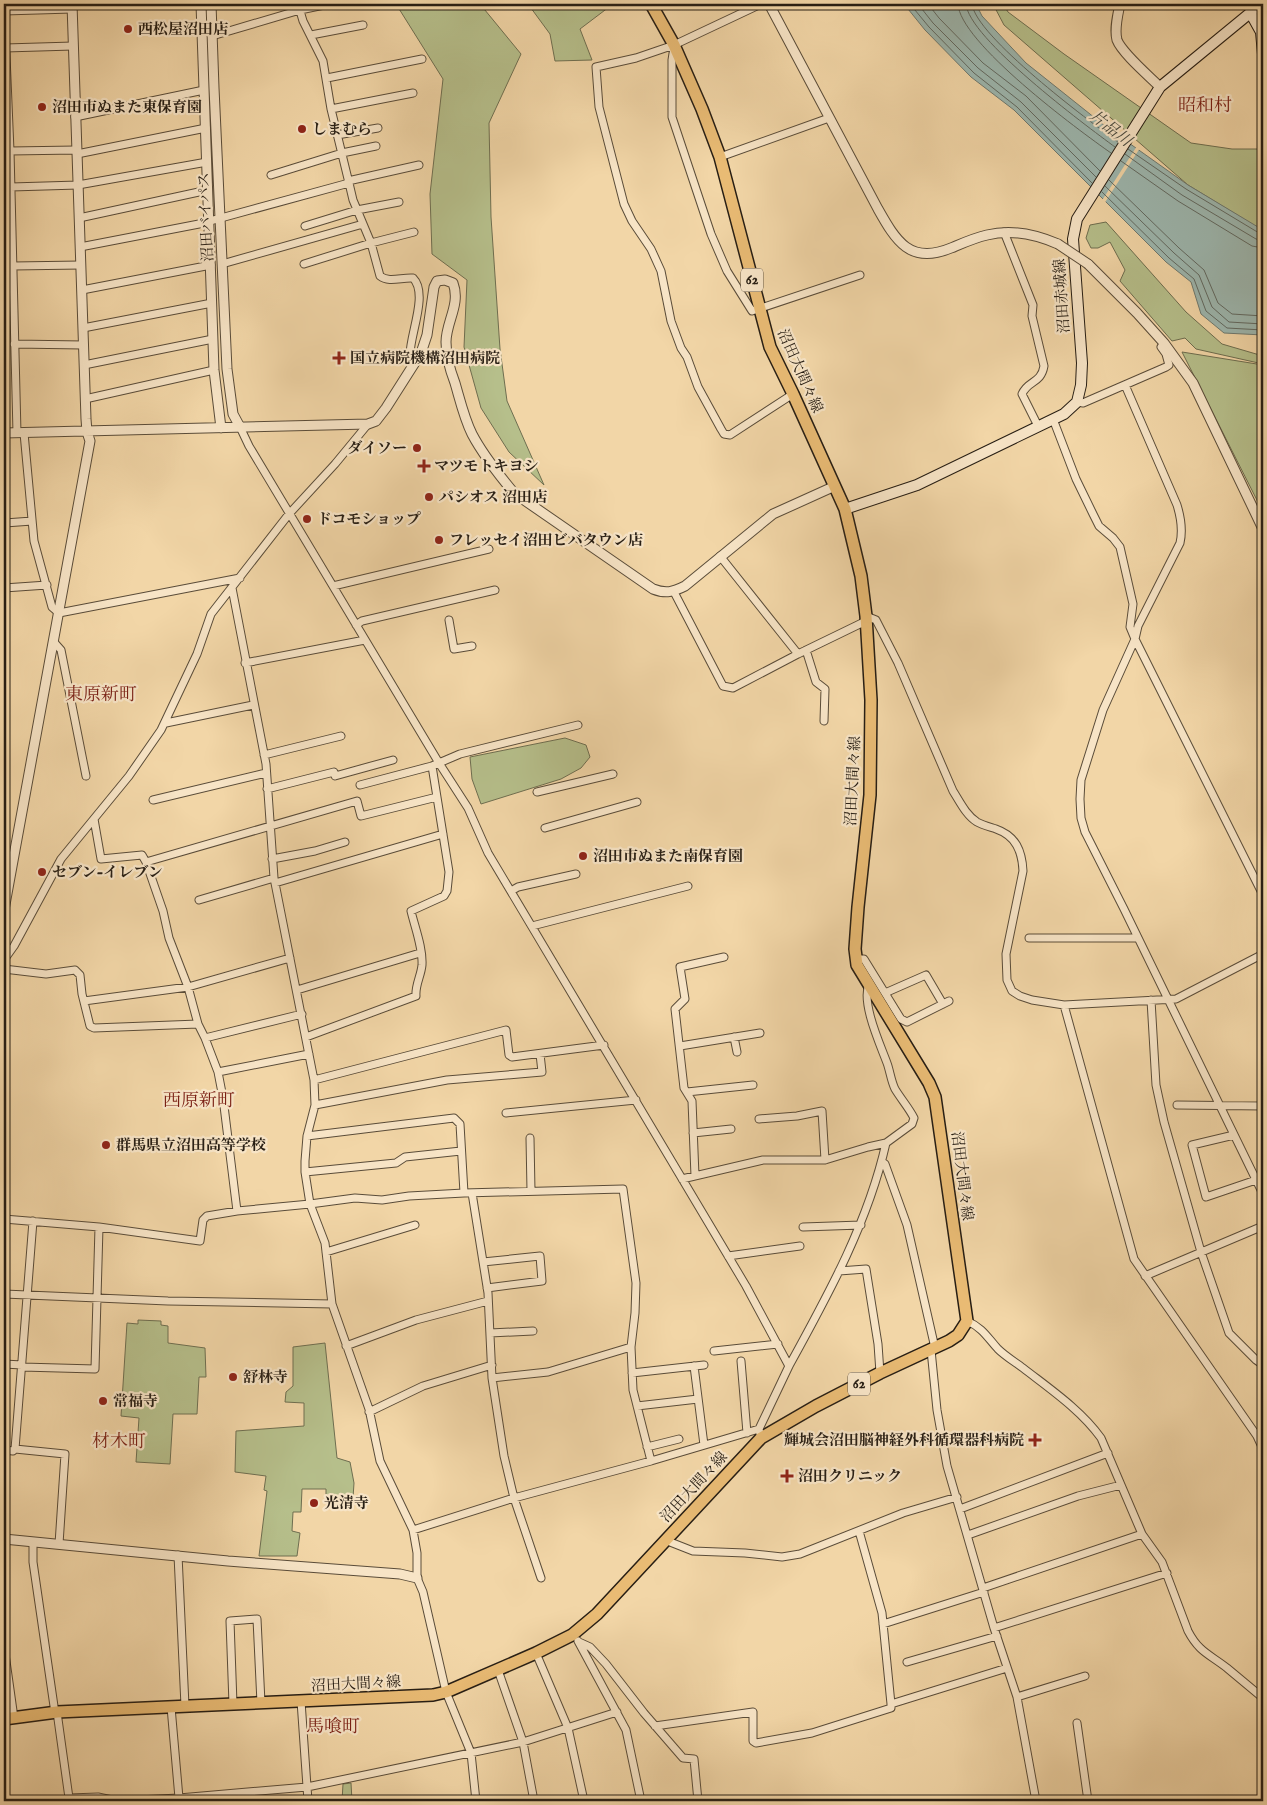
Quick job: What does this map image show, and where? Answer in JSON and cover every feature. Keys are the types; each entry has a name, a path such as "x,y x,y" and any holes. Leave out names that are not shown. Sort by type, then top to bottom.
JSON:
{"main road":[{"name":"沼田大間々線","path":"9,1718 56,1712 433,1695 446,1692 536,1653 576,1639 760,1434 880,1373 933,1349 958,1335 967,1321 935,1097 930,1083 857,965 856,959 858,906 870,795 871,700 866,619 861,576 845,509 770,347 720,156 674,44 651,4"},
{"name":"沼田赤城線","path":"1076,402 1081,385 1082,363 1073,240 1077,219 1148,103 1160,87 1262,4"},
{"path":"1251,14 1261,32 1263,54"},
{"path":"845,509 917,484 1064,414 1076,402"}],"street":[{"name":"沼田バイパス","path":"201,4 214,370 221,428"},
{"name":"沼田バイパス","path":"211,4 227,369 233,414 240,427"},
{"path":"212,36 299,7 329,4"},
{"path":"761,4 674,44 636,58 596,67 599,107 624,204 662,271 671,321 681,348 687,358 701,394 724,434 730,435 743,428 793,394"},
{"path":"769,4 829,118 898,241 908,250 919,254 934,254 979,237 1004,232 1020,233 1041,237 1058,244 1088,264 1138,313 1164,343 1192,383 1263,530"},
{"path":"1120,4 1117,39 1123,50 1160,87"},
{"path":"4,910 54,641 90,441 87,432 85,399 72,6 4,9 10,151 14,344 20,433 34,540 52,607 59,613"},
{"path":"299,7 303,20 323,61 331,109 348,182 371,243 380,276 390,280 413,278 418,286 418,306 410,354 412,367"},
{"path":"311,35 363,25"},
{"path":"674,44 672,60 672,117 684,156 702,201 711,234 727,271 752,311 860,275"},
{"path":"6,48 73,46"},
{"path":"327,78 422,59"},
{"path":"75,117 204,90"},
{"path":"331,109 413,93"},
{"path":"720,156 829,118"},
{"path":"10,151 76,152 206,128"},
{"path":"337,135 378,128"},
{"path":"271,174 376,146"},
{"path":"11,187 78,185 207,162"},
{"path":"80,246 210,221 348,182 419,165"},
{"path":"79,218 208,190"},
{"path":"305,226 357,210 399,202"},
{"path":"222,264 363,224"},
{"path":"304,264 414,232"},
{"path":"1004,232 1033,305 1032,316 1044,366 1043,374 1027,387 1022,394 1038,426"},
{"path":"13,266 81,265"},
{"path":"82,290 211,265"},
{"path":"4,433 368,424 376,421 386,408 421,353 427,335 434,287 437,281 446,280 453,283 456,298 447,331 447,357 462,411 473,435 499,474 514,493 653,589 663,592 674,592 685,586 773,514 835,486"},
{"path":"83,328 212,303"},
{"path":"84,365 213,338"},
{"path":"1076,402 1083,403 1168,365 1166,354 1161,347 1164,343"},
{"path":"14,344 83,345"},
{"path":"85,399 214,370"},
{"path":"1125,385 1177,505 1181,519 1182,536 1138,626 1103,710 1081,780 1081,818 1085,832 1263,1194"},
{"path":"1052,419 1076,479 1099,526 1120,547 1133,604 1130,627 1134,639 1263,895"},
{"path":"4,960 14,946 61,859 129,776 166,723 174,700 197,654 211,614 289,514 335,464 368,424"},
{"path":"240,427 249,446 365,640 436,765 468,808 488,852 728,1256 789,1366"},
{"path":"4,536 5,523 32,520"},
{"path":"333,586 489,549"},
{"path":"720,556 798,654"},
{"path":"59,613 240,578"},
{"path":"4,588 47,585"},
{"path":"232,588 264,755 274,880 314,1080 315,1105 307,1136 305,1172 310,1204 325,1243 332,1304 369,1412 383,1470 413,1530 417,1553 417,1578 423,1592 446,1692 471,1753 476,1801"},
{"path":"356,625 362,621 495,590"},
{"path":"674,592 723,686 733,688 866,619 876,620 898,663 953,791 964,810 978,822 1000,830 1011,837 1018,844 1023,857 1023,871 1006,954 1007,980 1012,991 1020,996 1032,1000 1064,1005 1176,999 1263,954"},
{"path":"449,620 454,649 472,646"},
{"path":"245,663 365,640"},
{"path":"54,641 61,650 86,776"},
{"path":"806,650 816,682 825,688 824,721"},
{"path":"166,723 254,705"},
{"path":"360,785 436,765 460,754 578,725"},
{"path":"264,755 341,736"},
{"path":"267,789 334,772 335,776 393,760"},
{"path":"306,1037 416,996 422,963 411,911 444,896 447,890 449,872 437,797 436,765"},
{"path":"153,800 266,773"},
{"path":"537,792 613,774"},
{"path":"146,862 357,801 361,816 437,797"},
{"path":"545,828 637,802"},
{"path":"94,819 101,858 142,855 146,862 163,911 169,938 188,987 198,1024 218,1072 237,1211"},
{"path":"199,900 443,834"},
{"path":"272,859 315,851 344,842"},
{"path":"511,891 518,887 576,874"},
{"path":"532,926 688,886"},
{"path":"1029,938 1138,938"},
{"path":"297,990 420,953"},
{"path":"696,1176 692,1101 684,1088 675,1009 685,999 680,967 724,957"},
{"path":"84,1001 188,987 290,958"},
{"path":"856,959 864,958 885,993 901,1019 907,1022 946,1002 926,975 885,993"},
{"path":"4,969 46,974 75,970 80,975 90,1026 94,1028 198,1024"},
{"path":"682,1179 763,1160 825,1160 886,1143 912,1124 914,1118 908,1106 894,1088 874,1031 866,990 869,984"},
{"path":"1151,1000 1156,1085 1164,1122 1201,1252 1229,1333 1256,1360 1263,1364"},
{"path":"1064,1005 1134,1259 1260,1434 1263,1449"},
{"path":"205,1038 302,1014"},
{"path":"314,1080 506,1030 509,1055 512,1057 604,1045"},
{"path":"680,1046 760,1033"},
{"path":"734,1037 737,1052"},
{"path":"218,1072 309,1054"},
{"path":"315,1105 448,1080 542,1072 540,1054"},
{"path":"687,1092 752,1085"},
{"path":"506,1113 636,1100"},
{"path":"1177,1105 1263,1106"},
{"path":"759,1118 797,1116 822,1111 825,1160"},
{"path":"307,1136 454,1118 460,1124 464,1193"},
{"path":"693,1133 731,1129"},
{"path":"1234,1135 1192,1146 1206,1197 1256,1180"},
{"path":"530,1138 531,1191"},
{"path":"413,1530 514,1498 651,1461 748,1432 760,1434 789,1366 861,1225 882,1162 886,1143"},
{"path":"305,1172 396,1163 405,1156 461,1151"},
{"path":"882,1162 885,1164 907,1225 933,1349 936,1410 947,1466 994,1628 1017,1696 1036,1801"},
{"path":"4,1219 99,1227 200,1240 203,1220 207,1216 237,1211 355,1198 382,1200 409,1196 464,1193 623,1189 636,1283 636,1313 631,1347 633,1390 651,1461"},
{"path":"472,1193 487,1288 492,1378 504,1456 514,1498 541,1578"},
{"path":"16,1449 33,1221"},
{"path":"803,1228 861,1225"},
{"path":"326,1252 414,1226"},
{"path":"1145,1276 1263,1226"},
{"path":"4,1364 95,1369 99,1227"},
{"path":"728,1256 800,1246"},
{"path":"483,1262 540,1256 542,1281 487,1288"},
{"path":"839,1271 866,1269 878,1344 880,1373"},
{"path":"4,1294 332,1304"},
{"path":"346,1346 416,1320 488,1302"},
{"path":"967,1321 978,1326 998,1349 1092,1424 1108,1453 1142,1534 1162,1562 1188,1631 1194,1641 1202,1651 1226,1667 1263,1698"},
{"path":"490,1333 533,1331"},
{"path":"714,1351 778,1344"},
{"path":"492,1378 548,1372 631,1347"},
{"path":"741,1361 748,1432"},
{"path":"369,1412 423,1386 492,1365"},
{"path":"632,1373 704,1365"},
{"path":"694,1366 704,1446"},
{"path":"637,1406 698,1399"},
{"path":"647,1447 679,1439"},
{"path":"4,1450 13,1451 16,1449 65,1454 58,1544"},
{"path":"960,1509 1108,1453"},
{"path":"968,1535 1078,1496 1121,1485"},
{"path":"665,1540 693,1551 782,1557 800,1554 903,1513 957,1497"},
{"path":"655,1726 753,1712 754,1741 756,1743 812,1733 891,1708 882,1613 859,1531"},
{"path":"883,1624 1142,1534"},
{"path":"4,1539 228,1561 400,1574 417,1578"},
{"path":"33,1542 34,1562 70,1800 98,1797 117,1801 179,1798 307,1787 523,1742 617,1712"},
{"path":"178,1555 185,1706"},
{"path":"994,1628 1167,1573"},
{"path":"233,1704 230,1621 257,1619 261,1703"},
{"path":"907,1662 997,1636"},
{"path":"576,1639 626,1730 641,1801"},
{"path":"576,1639 590,1647 606,1664 683,1758 694,1759 698,1801"},
{"path":"4,1648 9,1718"},
{"path":"536,1653 568,1728 584,1801"},
{"path":"892,1704 1007,1668"},
{"path":"498,1670 523,1742 534,1801"},
{"path":"1017,1696 1084,1676"},
{"path":"301,1701 308,1801"},
{"path":"171,1707 179,1798"},
{"path":"1077,1723 1088,1801"}],"green space":[{"path":"396,4 480,4 521,54 489,123 491,217 500,349 507,401 544,485 509,452 481,408 464,347 467,280 432,254 430,194 443,79"},
{"path":"528,4 613,4 580,29 592,60 555,61 550,34"},
{"path":"993,4 1003,4 1008,12 1064,54 1191,143 1232,149 1263,149 1263,231 1188,185 1004,25"},
{"path":"1106,222 1186,312 1222,344 1263,356 1263,364 1196,349 1185,338 1172,341 1120,281 1125,270 1110,242 1098,248 1091,248 1086,238 1090,225"},
{"path":"1182,352 1263,365 1263,512"},
{"path":"565,738 586,745 590,757 581,768 561,779 481,804 472,779 470,757"},
{"path":"138,1320 161,1321 161,1325 168,1326 168,1343 205,1348 206,1377 199,1377 197,1414 173,1414 170,1464 136,1462 139,1418 121,1416 127,1323 138,1324"},
{"path":"325,1343 337,1458 350,1462 354,1483 353,1498 344,1496 343,1503 326,1500 326,1489 302,1489 301,1512 293,1512 292,1531 300,1533 297,1556 259,1556 267,1491 264,1490 266,1476 235,1472 236,1431 304,1426 304,1403 285,1402 286,1392 293,1386 293,1347"},
{"path":"351,1783 352,1801 342,1801 343,1784"}],"water":[{"path":"904,4 976,4 982,16 1026,63 1105,126 1188,185 1263,230 1263,335 1224,333 1201,314 1191,282 1166,262 1014,110 971,77 925,30"}],"pier":[{"path":"1137,146 1140,148 1104,204 1101,202"}],"place":[{"name":"西松屋沼田店","path":"128,29"},
{"name":"沼田市ぬまた東保育園","path":"42,107"},
{"name":"しまむら","path":"302,129"},
{"name":"国立病院機構沼田病院","path":"339,358"},
{"name":"ダイソー","path":"417,448"},
{"name":"マツモトキヨシ","path":"424,466"},
{"name":"パシオス 沼田店","path":"429,497"},
{"name":"ドコモショップ","path":"307,519"},
{"name":"フレッセイ沼田ビバタウン店","path":"439,540"},
{"name":"沼田市ぬまた南保育園","path":"583,856"},
{"name":"セブン-イレブン","path":"42,872"},
{"name":"群馬県立沼田高等学校","path":"106,1145"},
{"name":"舒林寺","path":"233,1377"},
{"name":"常福寺","path":"103,1401"},
{"name":"輝城会沼田脳神経外科循環器科病院","path":"1035,1440"},
{"name":"沼田クリニック","path":"787,1476"},
{"name":"光清寺","path":"314,1503"}],"district":[{"name":"昭和村","path":"1205,106"},
{"name":"東原新町","path":"101,695"},
{"name":"西原新町","path":"199,1101"},
{"name":"材木町","path":"119,1442"},
{"name":"馬喰町","path":"333,1727"}],"water label":[{"name":"片品川","path":"1110,129"}]}
